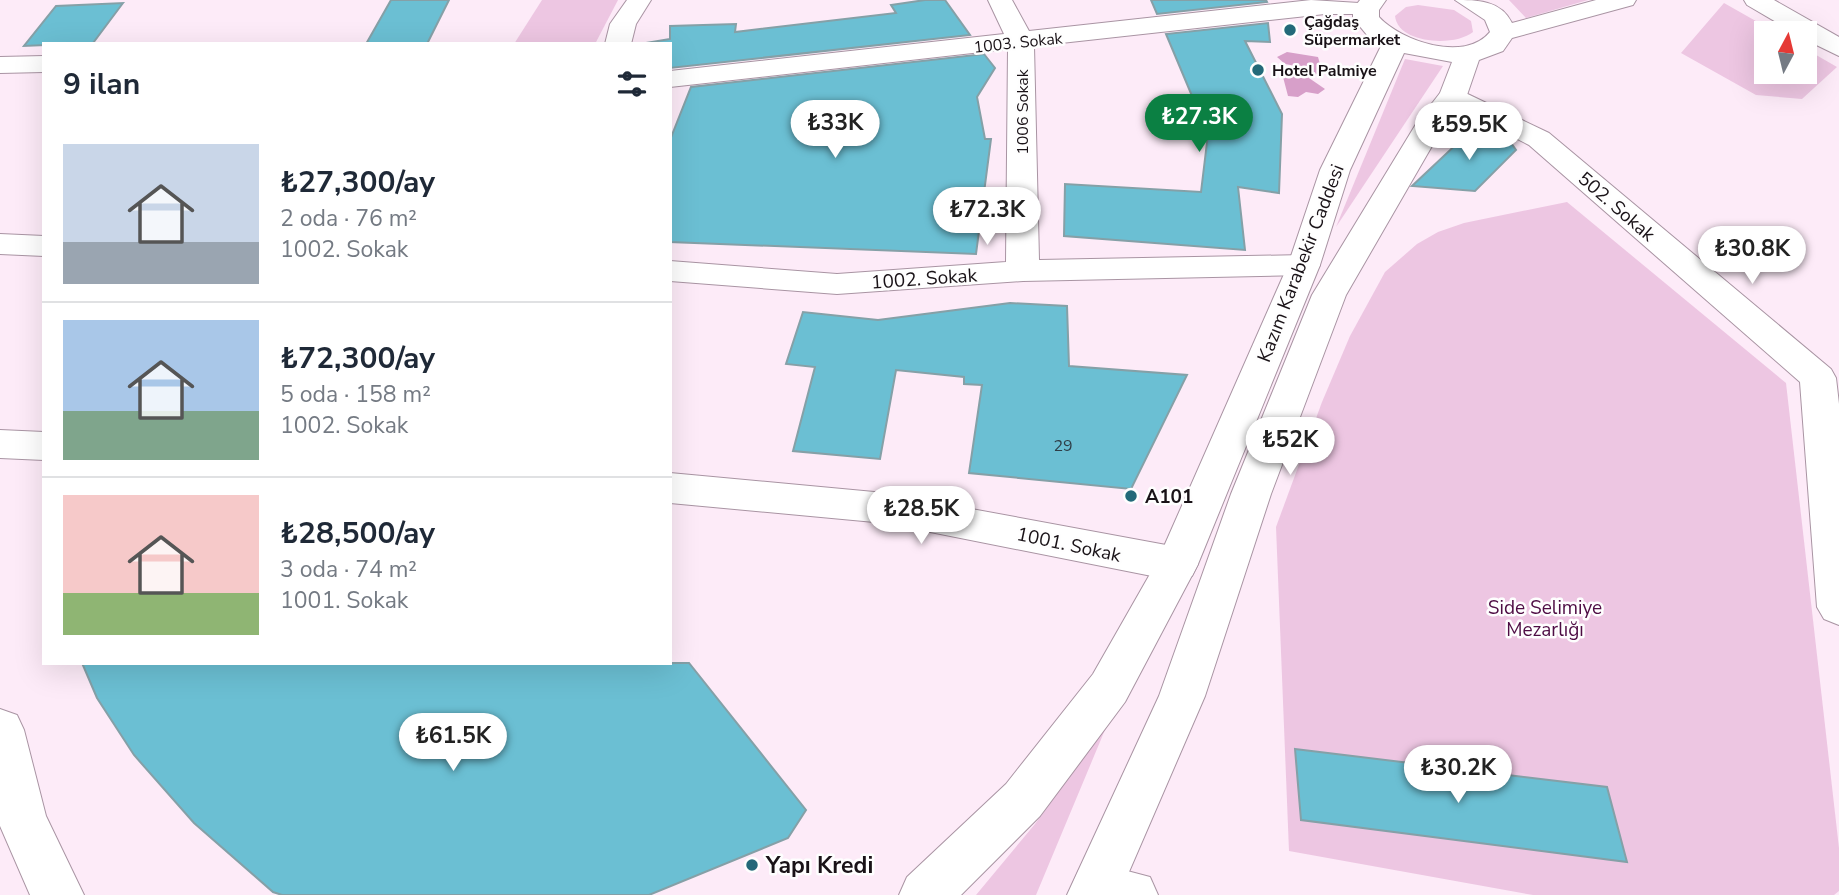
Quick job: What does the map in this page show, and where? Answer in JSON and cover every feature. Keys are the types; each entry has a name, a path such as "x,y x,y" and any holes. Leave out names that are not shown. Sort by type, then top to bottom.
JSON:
{"street":[{"path":"618,42 623,24 639,0"},
{"name":"1006 Sokak","path":"1000,0 1021,41 1023,271"},
{"path":"1467,0 1496,16 1503,33"},
{"path":"1370,5 1370,26 1396,43 1435,52 1468,53 1492,46 1503,33 1624,0"},
{"path":"1756,0 1839,48"},
{"name":"1003. Sokak","path":"672,79 1325,6 1370,5"},
{"name":"Kazım Karabekir Caddesi","path":"925,895 1023,800 1109,688 1177,565 1304,265 1335,170 1396,43"},
{"name":"Kazım Karabekir Caddesi","path":"1107,893 1182,696 1251,494 1328,295 1430,124 1453,94 1468,53"},
{"path":"0,65 42,64"},
{"name":"502. Sokak","path":"1453,94 1539,139 1829,375 1839,607"},
{"path":"0,244 42,246"},
{"name":"1002. Sokak","path":"672,271 837,284 1023,271 1304,265"},
{"path":"0,444 42,446"},
{"name":"1001. Sokak","path":"672,488 885,508 1177,565"},
{"path":"0,730 4,758 41,868 58,895"}],"green space":[{"path":"542,0 618,0 596,42 515,42"},
{"path":"1509,0 1588,0 1526,18"},
{"path":"1724,3 1756,21 1754,84 1817,84 1817,55 1837,67 1802,99 1756,95 1681,53"},
{"path":"1418,5 1454,10 1471,21 1473,32 1454,40 1416,37 1398,25 1395,16 1406,7"},
{"path":"1405,59 1443,66 1336,227"},
{"name":"Side Selimiye Mezarlığı","path":"1567,202 1786,383 1839,848 1839,891 1834,895 1533,895 1289,851 1276,527 1322,402 1350,336 1385,272 1417,244 1438,232 1464,223"},
{"path":"1107,725 1036,895 976,895 1035,824"}],"shaded area":[{"path":"1287,52 1318,57 1322,71 1309,78 1325,89 1318,94 1306,92 1298,97 1288,96 1283,77 1295,71 1296,66 1285,64 1277,57"}],"building":[{"path":"391,0 449,0 428,42 367,42"},
{"path":"945,0 970,35 672,68 672,42 652,42 670,39 670,26 736,24 735,32 896,13 891,5"},
{"path":"1151,0 1266,0 1267,2 1157,14"},
{"path":"123,3 94,42 42,42 42,45 24,46 56,6"},
{"path":"1268,23 1270,42 1245,41 1282,114 1279,193 1238,187 1245,250 1064,236 1065,184 1201,192 1208,134 1166,34"},
{"path":"984,54 995,68 977,97 985,139 991,139 976,254 672,242 672,135 691,87"},
{"path":"1482,130 1496,131 1506,136 1516,150 1475,191 1412,186 1465,136"},
{"path":"1010,303 1067,306 1069,366 1187,375 1131,489 969,473 982,385 964,384 964,377 896,370 880,459 793,451 815,367 786,364 803,312 878,320"},
{"path":"689,663 806,810 788,838 649,895 282,895 273,892 194,823 134,755 97,698 83,665"},
{"path":"1295,749 1607,787 1627,862 1301,820"}],"place":[{"name":"Çağdaş Süpermarket","path":"1290,30"},
{"name":"Hotel Palmiye","path":"1258,70"},
{"name":"A101","path":"1131,496"},
{"name":"Yapı Kredi","path":"752,865"}]}
